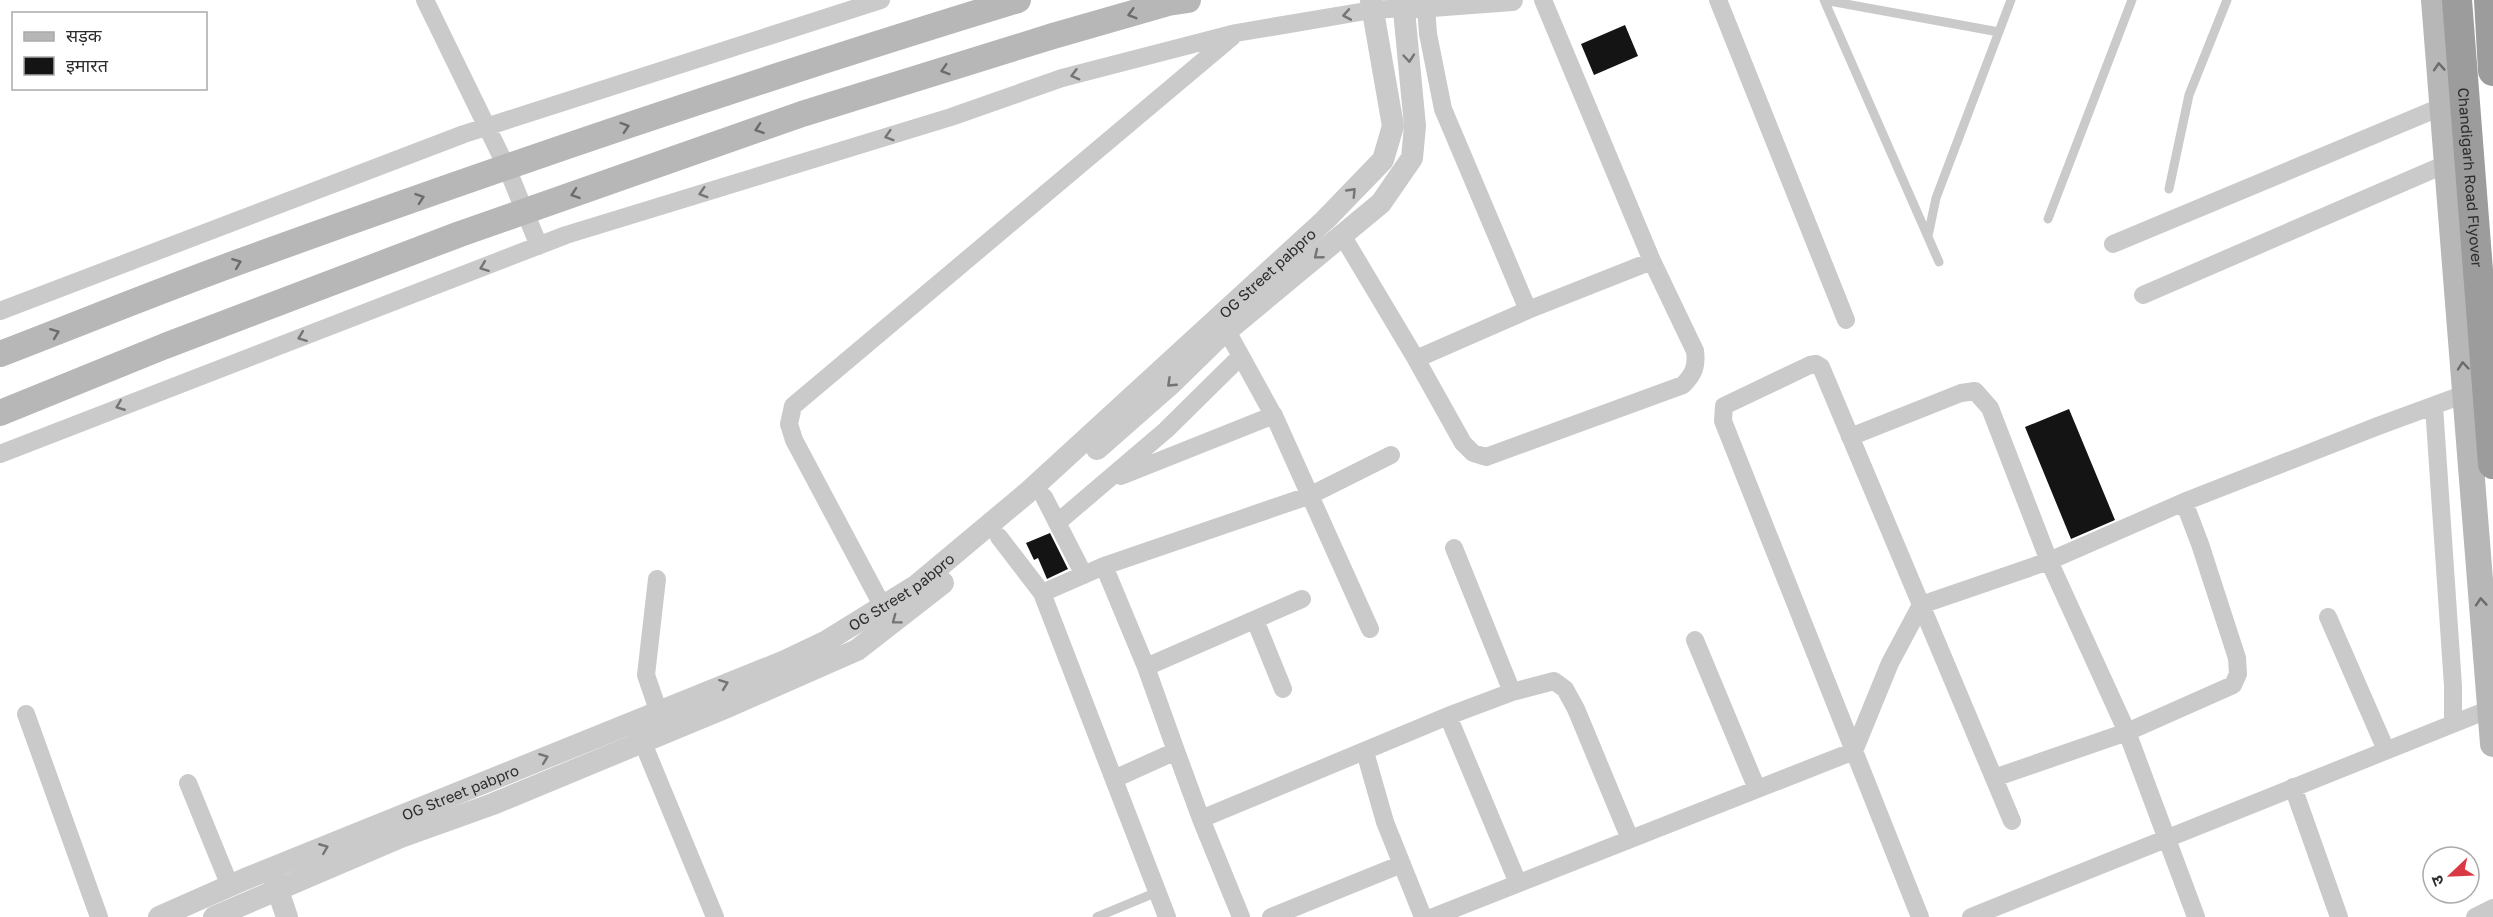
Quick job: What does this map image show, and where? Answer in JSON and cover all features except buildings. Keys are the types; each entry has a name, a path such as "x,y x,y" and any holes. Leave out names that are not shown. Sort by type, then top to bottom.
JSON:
{"highway":[{"name":"Chandigarh Road Flyover","path":"2457,0 2493,464"},
{"path":"2489,0 2493,71"}],"main road":[{"path":"0,354 256,255 881,42 1018,0"},
{"path":"0,413 165,346 525,212 802,114 1053,36 1168,3 1188,0"},
{"path":"2434,0 2493,744"}],"street":[{"path":"425,0 488,126 539,246"},
{"path":"0,310 488,126 881,0"},
{"path":"0,454 588,228 951,117 1062,78 1236,33 1372,5 1512,0"},
{"path":"1342,235 1416,359 1462,443 1473,453 1486,457 1683,385 1691,376 1697,364 1695,351 1652,261 1543,0"},
{"path":"1718,0 1846,320"},
{"name":"OG Street pabpro","path":"159,917 230,886 274,879 493,804 638,731 856,650 999,537 1172,383 1224,323 1383,160 1393,126 1372,5"},
{"path":"1411,5 1428,34 1443,109 1528,310"},
{"name":"OG Street pabpro","path":"638,731 658,710 785,661 825,642 917,585 1224,323 1381,203 1412,158 1415,126 1411,5"},
{"path":"883,607 794,440 789,424 793,406 1236,33"},
{"path":"2113,244 2441,107"},
{"path":"2143,295 2446,164"},
{"path":"1416,359 1528,310 1652,261"},
{"path":"1224,323 1274,415 1370,629"},
{"path":"1057,523 1166,430 1241,356"},
{"path":"1920,917 1723,422 1724,406 1816,364 1821,367 1832,388 1850,437 2012,821"},
{"path":"1850,437 1961,393 1975,391 1990,408 2049,561 2127,732 2196,917"},
{"path":"1433,917 1854,751 1890,663 1921,605 2049,561 2184,502 2465,394"},
{"path":"2434,406 2453,676 2453,724"},
{"path":"1105,482 1274,415"},
{"path":"1042,593 1104,566 1311,495 1390,455"},
{"path":"1044,497 1084,575"},
{"path":"1994,778 2127,732 2233,685 2238,675 2237,658 2184,502"},
{"path":"999,537 1042,593 1167,917"},
{"path":"1454,548 1512,692"},
{"path":"1104,566 1146,667 1201,819 1241,917"},
{"path":"657,579 646,675 658,710"},
{"path":"1146,667 1302,599"},
{"path":"2328,616 2386,750"},
{"path":"1255,620 1283,689"},
{"path":"1695,640 1757,789"},
{"path":"1201,819 1448,716 1512,692 1554,681 1565,689 1595,753 1630,839"},
{"path":"1971,917 1994,913 2166,838 2490,710"},
{"path":"26,714 99,917"},
{"path":"1448,716 1518,883"},
{"path":"638,731 715,917"},
{"path":"1114,779 1176,751"},
{"path":"1365,752 1385,822 1423,917"},
{"path":"188,783 230,886"},
{"path":"2293,788 2339,917"},
{"path":"1271,917 1402,864"},
{"path":"274,879 287,917"},
{"name":"OG Street pabpro","path":"214,917 274,879"},
{"path":"2475,917 2493,908"}],"lane":[{"path":"1824,0 1999,32"},
{"path":"1824,0 1939,262"},
{"path":"1928,236 1936,198 2011,0"},
{"path":"2048,219 2132,0"},
{"path":"2169,189 2189,95 2227,0"},
{"path":"1097,917 1157,892"}]}
